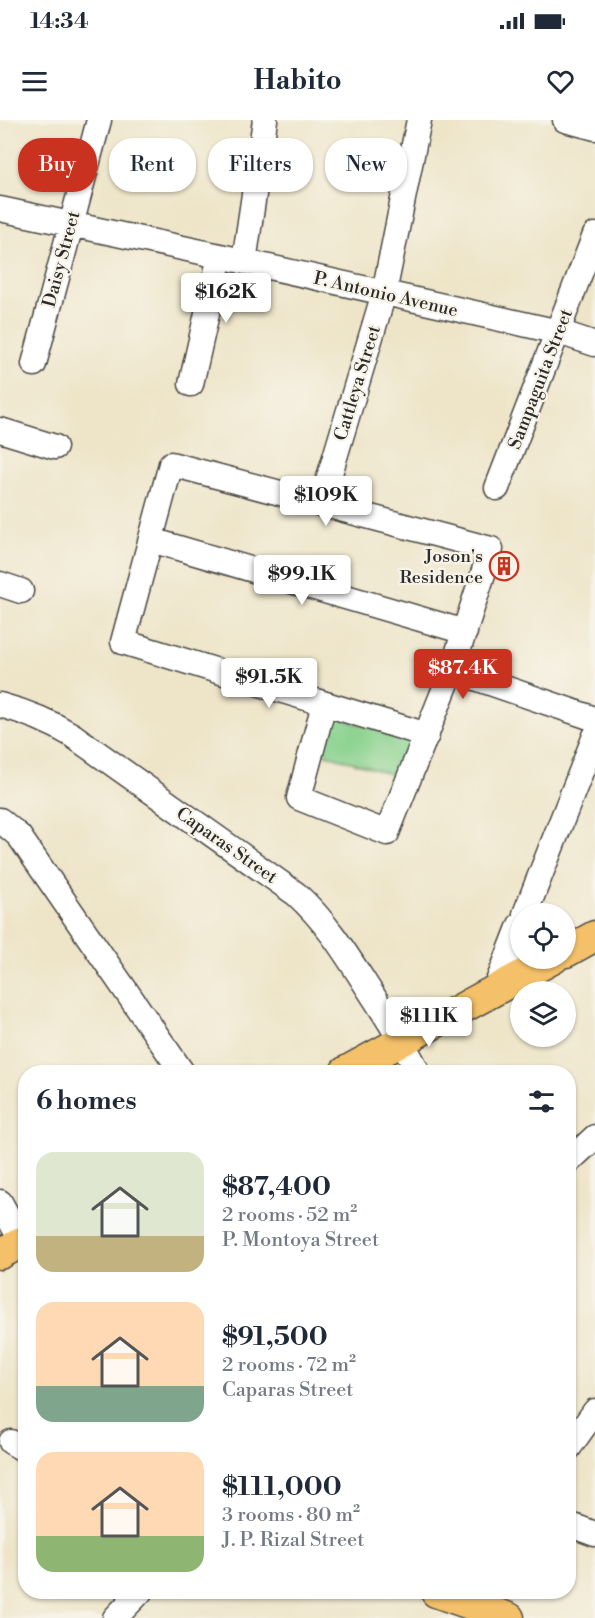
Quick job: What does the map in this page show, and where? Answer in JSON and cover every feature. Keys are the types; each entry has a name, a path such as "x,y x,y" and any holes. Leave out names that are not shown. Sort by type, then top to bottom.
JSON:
{"main road":[{"path":"576,946 595,936"},
{"path":"359,1065 535,969"},
{"path":"456,1599 509,1618"}],"street":[{"name":"Daisy Street","path":"33,364 99,120"},
{"path":"244,262 265,120"},
{"name":"Cattleya Street","path":"321,504 384,293 419,120"},
{"path":"565,120 595,128"},
{"name":"P. Antonio Avenue","path":"0,209 559,332 595,344"},
{"name":"Sampaguita Street","path":"497,488 595,236"},
{"path":"191,384 220,256"},
{"path":"0,430 55,447"},
{"path":"324,704 299,798 387,833 427,735 452,670 491,549 171,464 123,642 427,735"},
{"path":"151,540 465,632"},
{"path":"452,670 595,719"},
{"name":"Caparas Street","path":"0,705 30,713 72,735 296,894 312,908 336,937 403,1042 414,1065"},
{"path":"529,903 595,736"},
{"path":"0,820 10,841 177,1065"},
{"path":"494,992 510,951"},
{"path":"576,1155 595,1137"},
{"path":"0,1202 16,1246"},
{"path":"576,1438 595,1411"},
{"path":"576,1527 595,1534"},
{"path":"115,1618 133,1599"}],"green space":[{"path":"331,715 411,741 399,777 319,752"}],"place":[{"name":"Joson's Residence","path":"504,566"}]}
